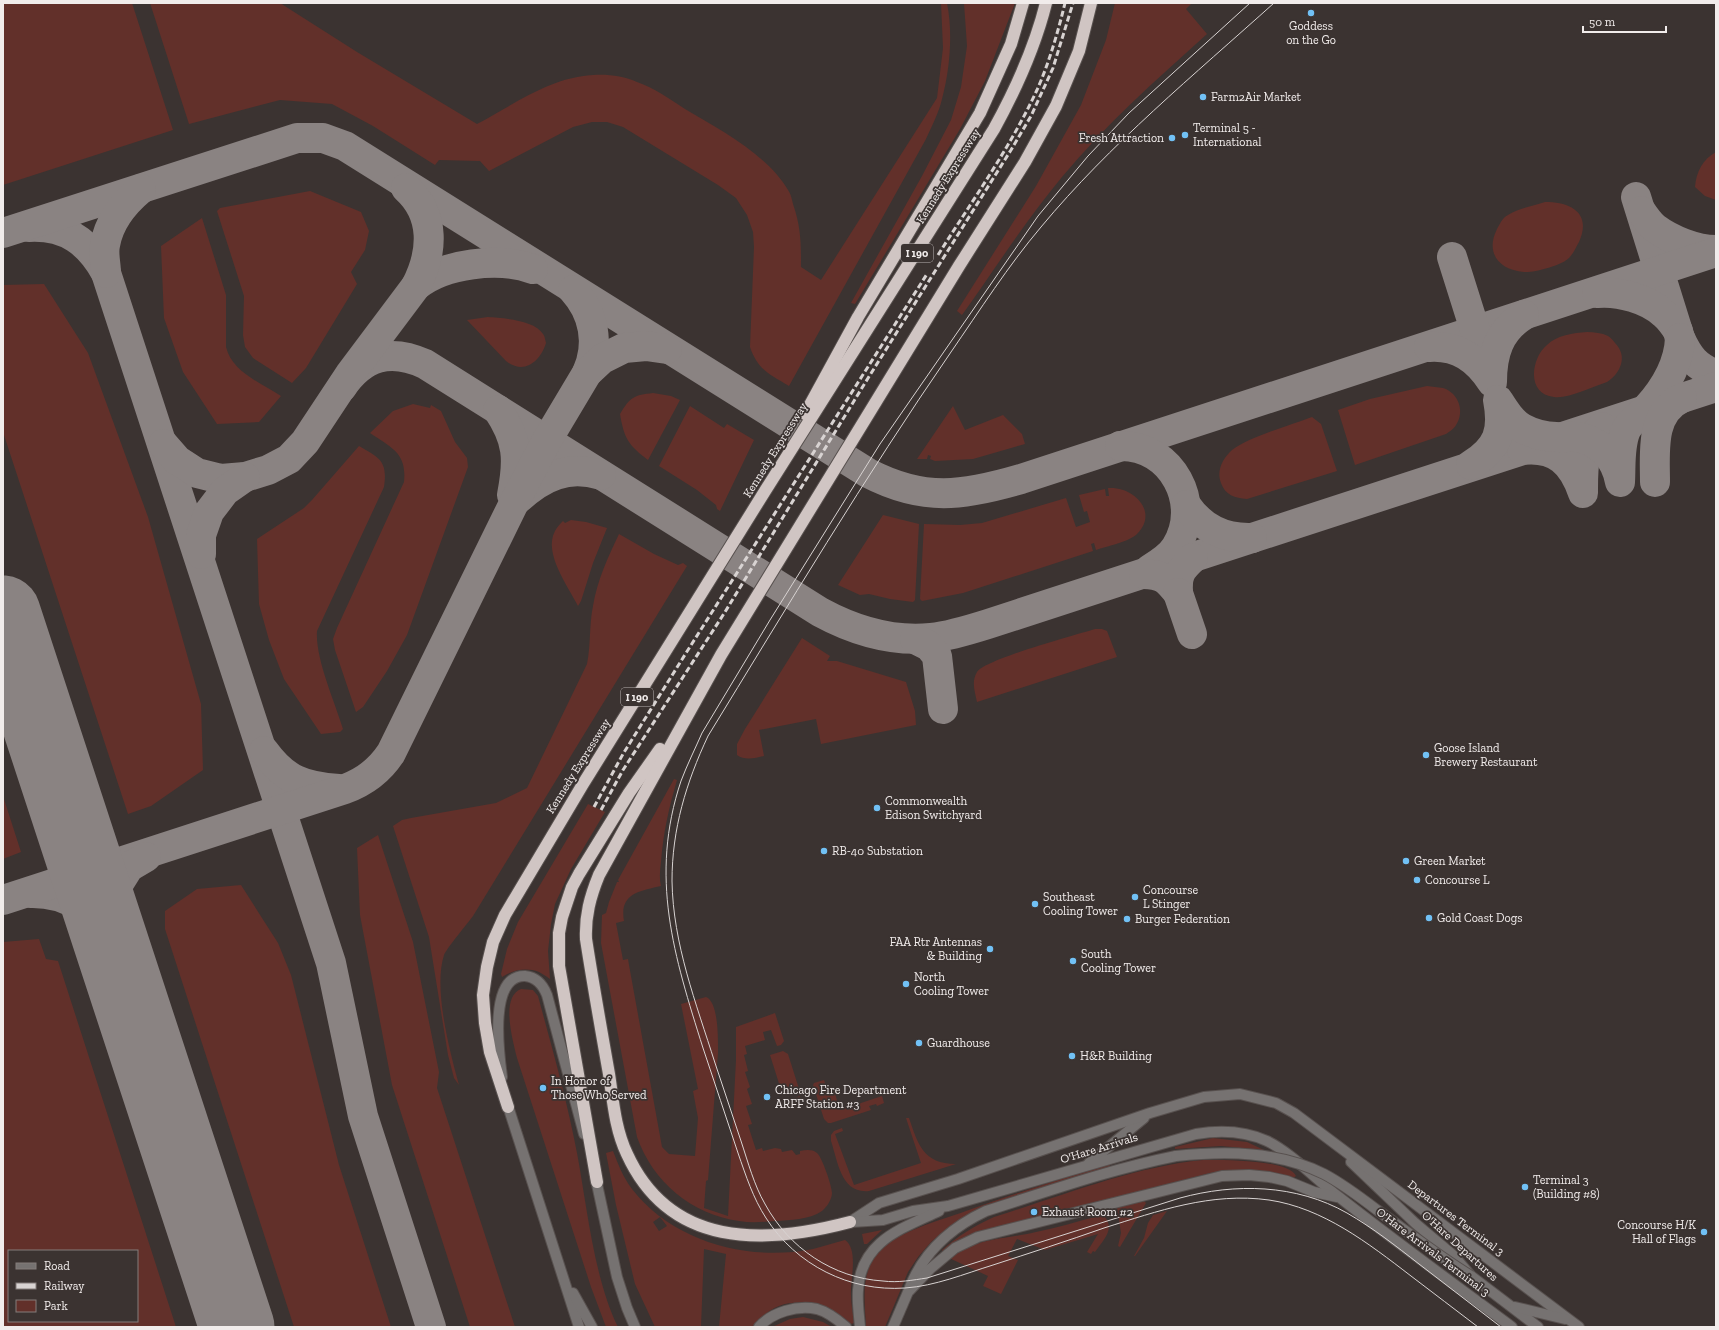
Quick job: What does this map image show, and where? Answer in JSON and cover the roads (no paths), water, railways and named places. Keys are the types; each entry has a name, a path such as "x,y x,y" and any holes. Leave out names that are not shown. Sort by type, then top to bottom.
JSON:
{"highway":[{"path":"765,491 858,317 980,113 1011,44 1023,3"},
{"name":"Kennedy Expressway","path":"508,1107 490,1052 485,1022 483,995 487,967 493,942 511,904 583,784 765,491 994,129 1010,100 1024,68 1042,20 1046,3"},
{"path":"850,1222 812,1231 773,1236 736,1235 702,1226 674,1213 644,1184 626,1153 621,1137 586,939 588,907 599,875 694,703 951,279 1025,162 1056,106 1078,51 1091,3"},
{"path":"597,1182 559,966 559,933 562,917 566,900 578,874 629,793 694,703"}],"street":[{"path":"579,1327 508,1107 502,1081 499,1007 501,996 506,985 516,977 526,976 539,982 547,995 597,1182 617,1277 635,1327"},
{"path":"850,1222 879,1203 958,1179 1150,1113 1204,1097 1240,1094 1276,1104 1294,1113 1317,1129"},
{"path":"1085,1166 1150,1113"},
{"name":"O'Hare Departures","path":"1317,1129 1415,1223 1453,1255 1471,1276 1538,1327"},
{"name":"Departures Terminal 3","path":"1317,1129 1579,1327"},
{"name":"O'Hare Arrivals","path":"850,1222 883,1220 913,1211 948,1206 1196,1134 1214,1131 1234,1132 1267,1141 1280,1149 1339,1197"},
{"path":"893,1327 916,1272 934,1248 957,1227 971,1218 986,1211 1152,1160 1211,1152 1237,1153 1279,1159 1310,1168 1344,1186 1448,1262 1471,1276"},
{"path":"908,1292 930,1269 954,1248 978,1237 1222,1176 1249,1175 1269,1177 1287,1181 1314,1192 1339,1197"},
{"name":"O'Hare Arrivals Terminal 3","path":"1339,1197 1512,1327"},
{"path":"860,1327 858,1290 860,1272 870,1253 886,1237 948,1206"},
{"path":"558,1261 592,1327"},
{"path":"1510,1306 1569,1320"},
{"path":"758,1327 772,1316 781,1312 790,1309 806,1308 822,1311 831,1315 846,1327"}],"tram line":[{"path":"1250,3 1129,113 1088,156 1038,216 880,444 770,620 702,733 688,763 681,781 672,816 667,850 666,883 669,916 675,948 692,1014 754,1195 761,1210 778,1235 809,1262 826,1272 845,1280 864,1285 884,1288 916,1287 949,1279 1144,1215 1206,1201 1247,1198 1289,1204 1326,1219 1344,1229 1378,1251 1478,1327"},
{"path":"1274,3 1153,111 1095,167 1068,196 1041,227 1006,273 919,399 827,542 708,736 693,771 678,825 672,881 676,928 693,996 758,1189 775,1220 787,1234 814,1258 830,1267 865,1279 889,1282 927,1278 1180,1198 1222,1190 1265,1189 1307,1196 1327,1203 1347,1213 1393,1244 1501,1327"}],"railway":[{"path":"938,255 990,174 1026,112 1045,69 1065,3"},
{"path":"601,810 623,770 725,612 1031,116 1053,68 1073,3"},
{"path":"594,807 623,754 686,653 927,274"}],"place":[{"name":"Goddess on the Go","path":"1311,13"},
{"name":"Farm2Air Market","path":"1203,97"},
{"name":"Terminal 5 - International","path":"1185,135"},
{"name":"Fresh Attraction","path":"1172,138"},
{"name":"Goose Island Brewery Restaurant","path":"1426,755"},
{"name":"Commonwealth Edison Switchyard","path":"877,808"},
{"name":"RB-40 Substation","path":"824,851"},
{"name":"Green Market","path":"1406,861"},
{"name":"Concourse L","path":"1417,880"},
{"name":"Concourse L Stinger","path":"1135,897"},
{"name":"Southeast Cooling Tower","path":"1035,904"},
{"name":"Gold Coast Dogs","path":"1429,918"},
{"name":"Burger Federation","path":"1127,919"},
{"name":"FAA Rtr Antennas & Building","path":"990,949"},
{"name":"South Cooling Tower","path":"1073,961"},
{"name":"North Cooling Tower","path":"906,984"},
{"name":"Guardhouse","path":"919,1043"},
{"name":"H&R Building","path":"1072,1056"},
{"name":"In Honor of Those Who Served","path":"543,1088"},
{"name":"Chicago Fire Department ARFF Station #3","path":"767,1097"},
{"name":"Terminal 3 (Building #8)","path":"1525,1187"},
{"name":"Exhaust Room #2","path":"1034,1212"},
{"name":"Concourse H/K Hall of Flags","path":"1704,1232"}]}
